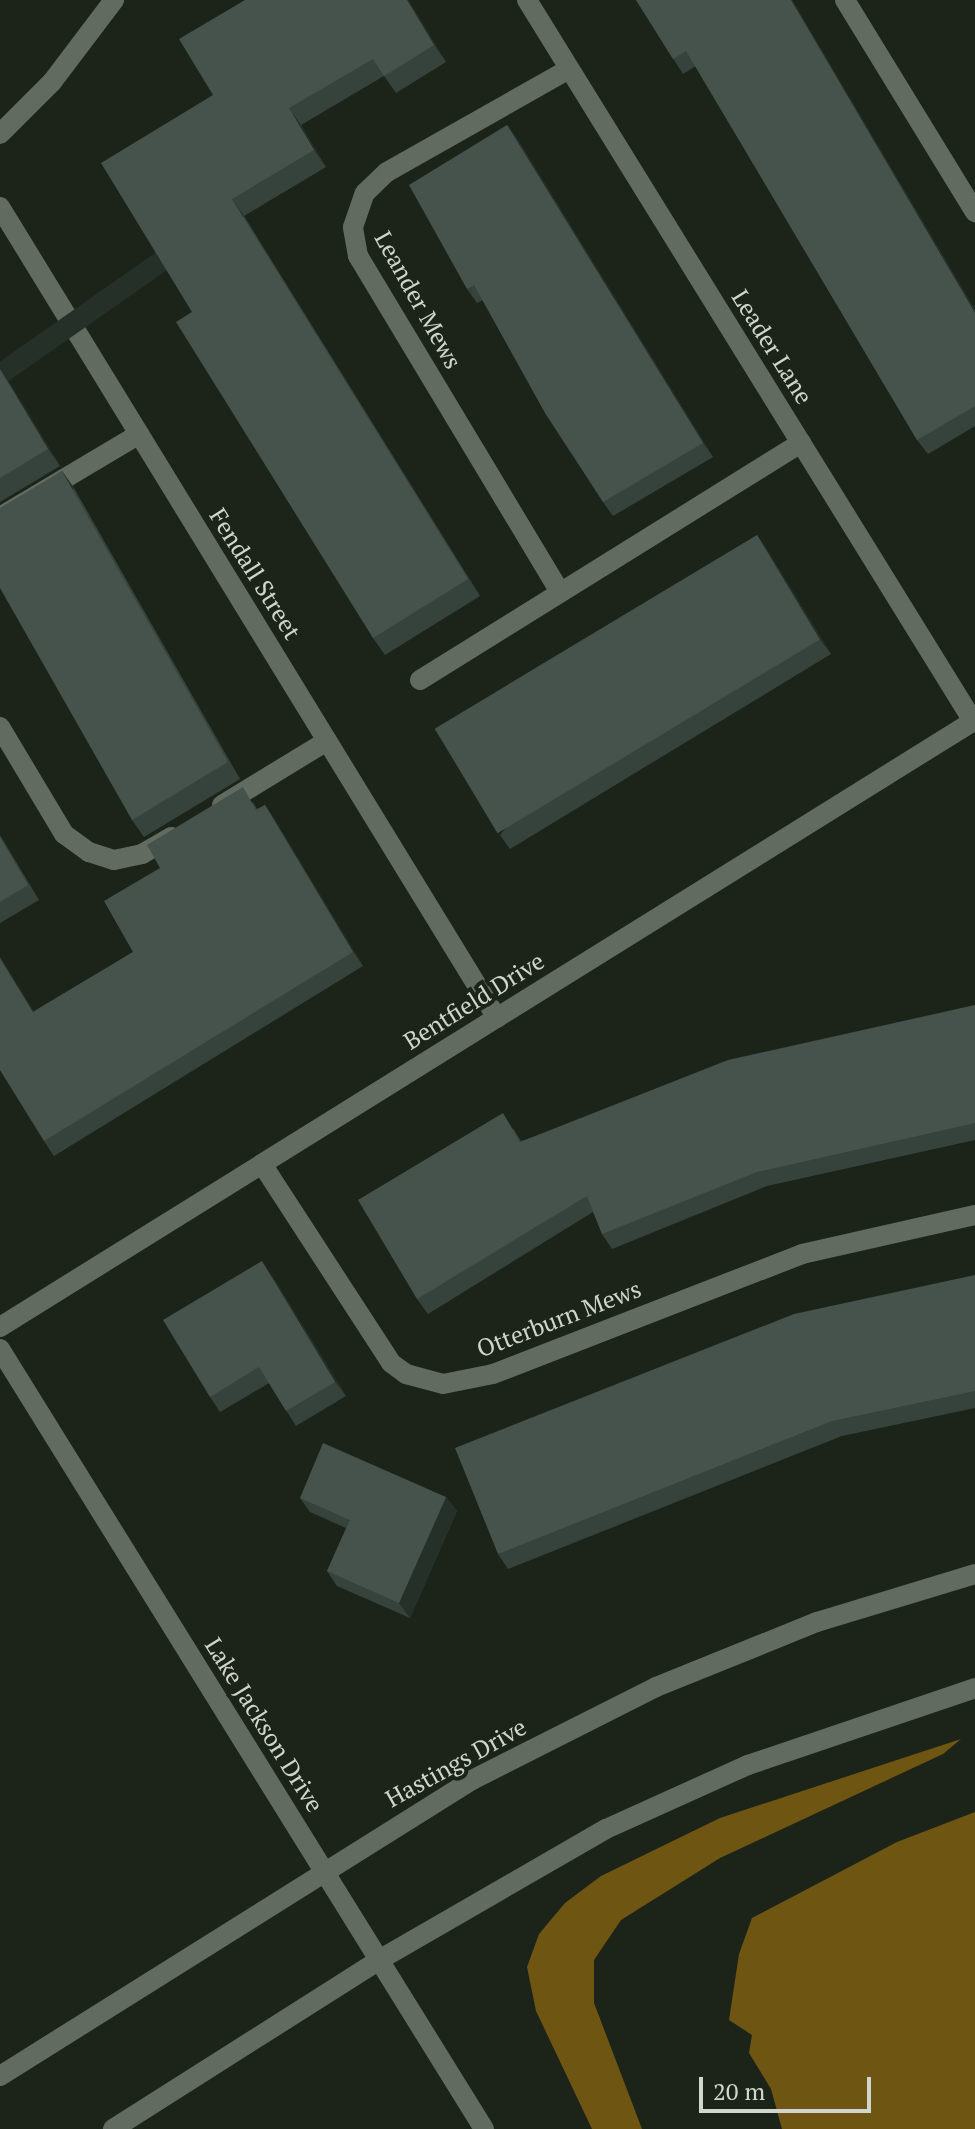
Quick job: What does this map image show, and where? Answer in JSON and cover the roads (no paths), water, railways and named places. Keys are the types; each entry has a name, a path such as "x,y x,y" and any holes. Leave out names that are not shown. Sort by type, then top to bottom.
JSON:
{"street":[{"path":"0,134 52,82 114,0"},
{"name":"Leader Lane","path":"527,0 974,720"},
{"path":"845,0 975,212"},
{"name":"Leander Mews","path":"560,592 358,256 353,227 365,193 387,172 569,69"},
{"name":"Fendall Street","path":"0,207 497,1018"},
{"path":"0,517 139,434"},
{"path":"420,680 801,443"},
{"name":"Bentfield Drive","path":"0,1327 974,720"},
{"path":"0,727 64,834 89,852 114,860 142,854 327,741"},
{"name":"Otterburn Mews","path":"262,1164 391,1363 406,1374 443,1384 493,1374 802,1254 975,1215"},
{"name":"Lake Jackson Drive","path":"0,1349 484,2129"},
{"name":"Hastings Drive","path":"0,2076 323,1869 472,1780 656,1687 817,1622 975,1574"},
{"path":"113,2129 379,1960 606,1829 748,1765 975,1688"}]}
